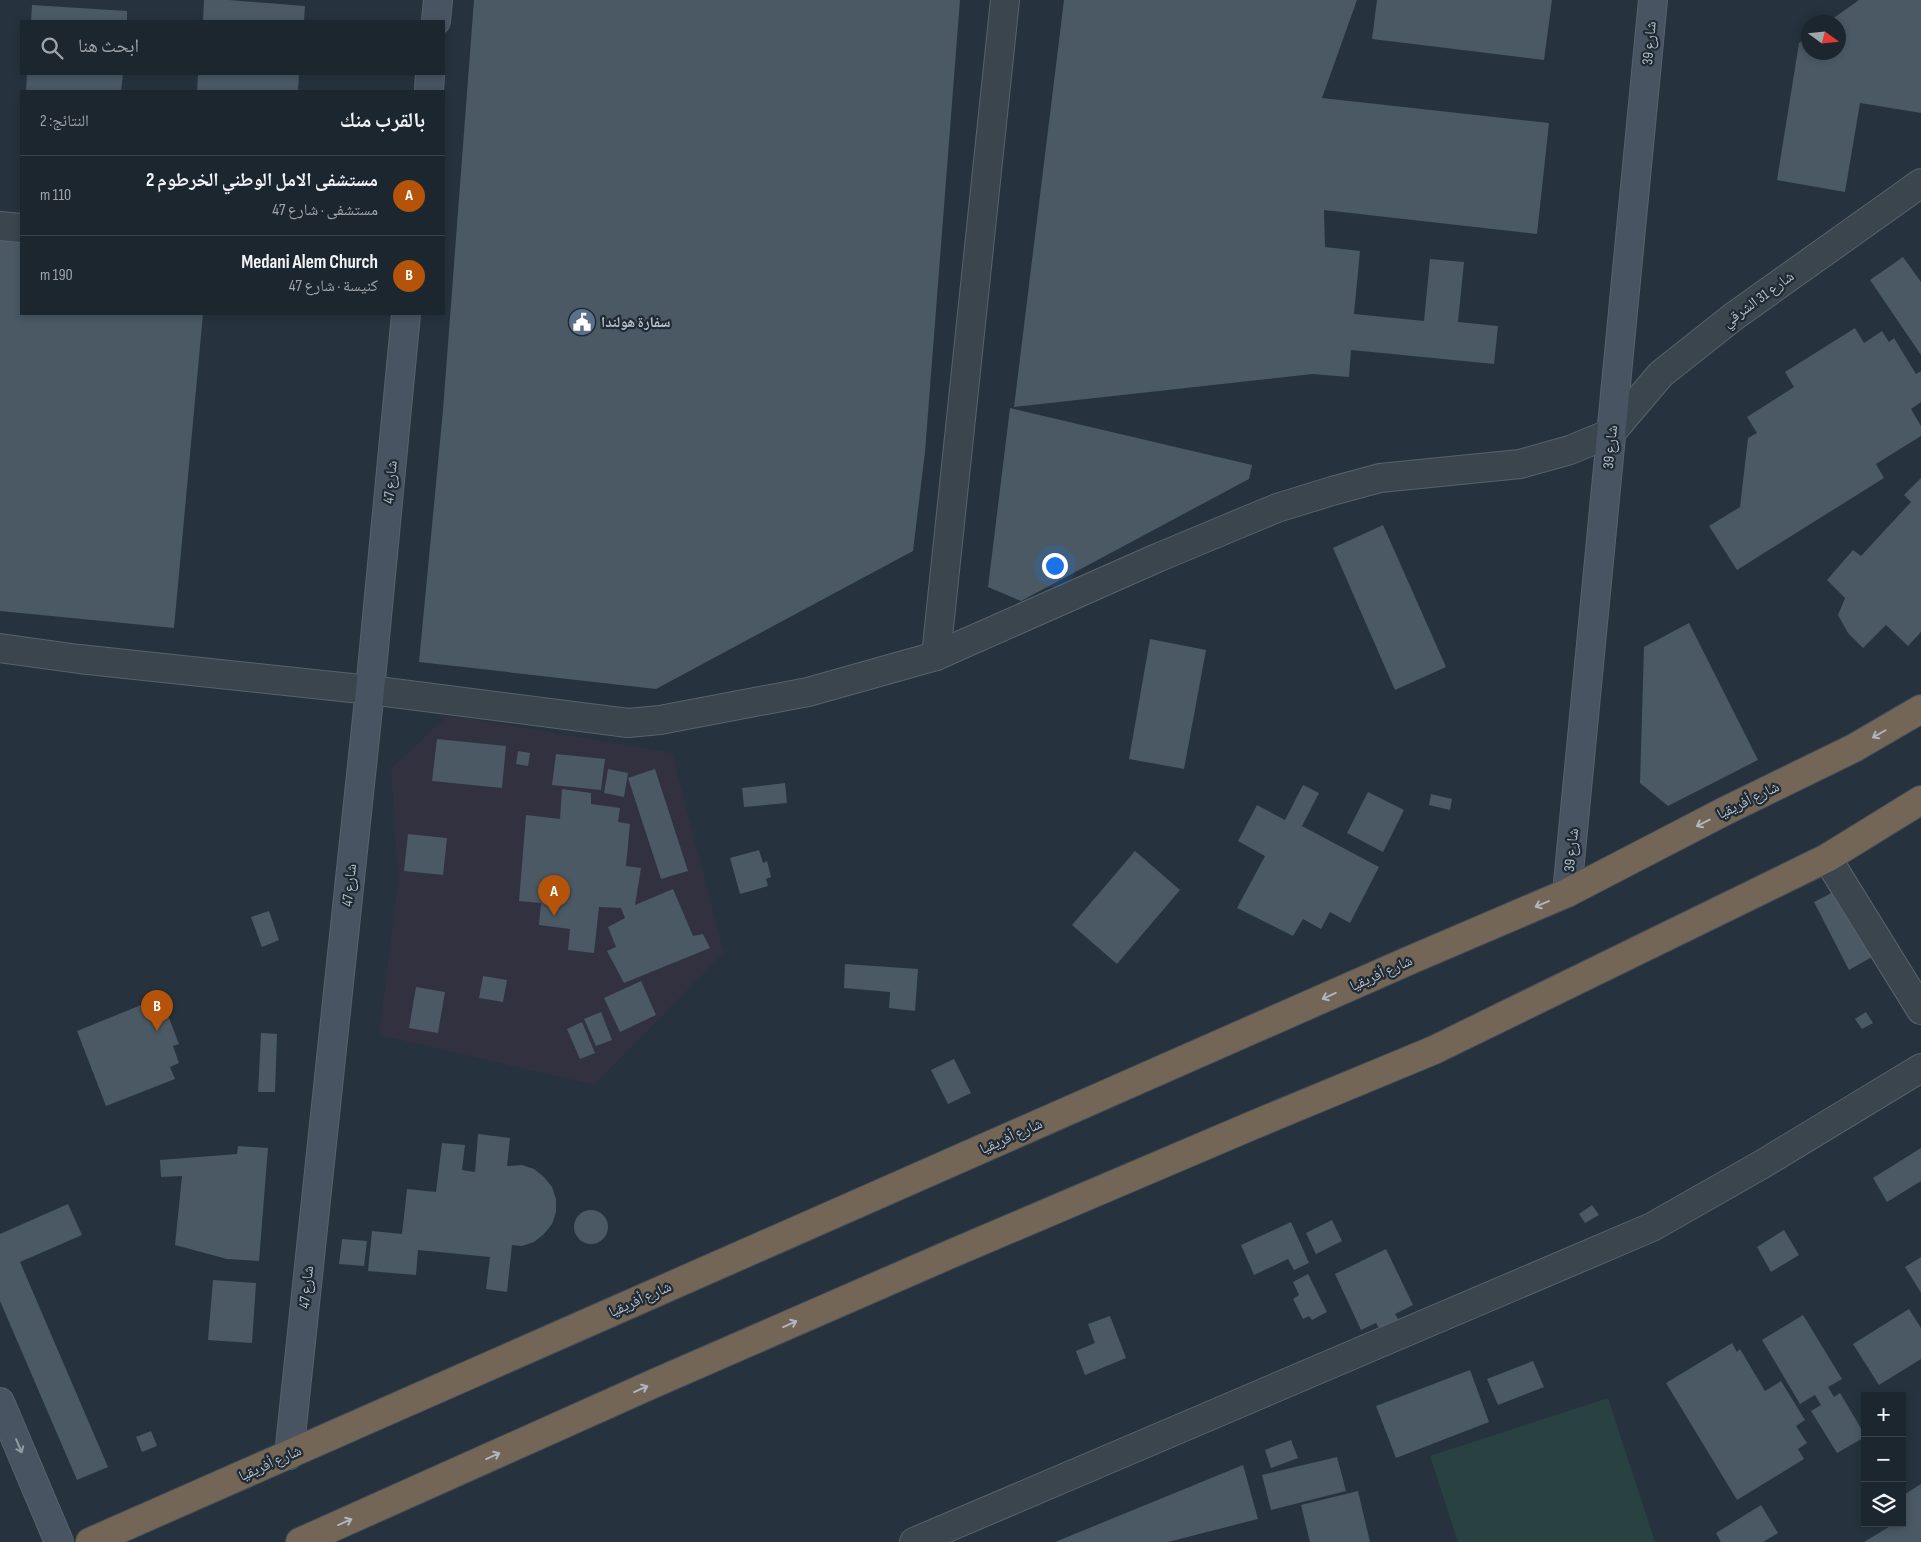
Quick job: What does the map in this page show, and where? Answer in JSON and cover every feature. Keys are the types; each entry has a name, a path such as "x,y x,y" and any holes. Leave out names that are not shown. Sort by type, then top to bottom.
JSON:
{"highway":[{"name":"شارع أفريقيا","path":"90,1542 1408,961 1567,893 1725,811 1854,748 1921,709"},
{"path":"300,1542 946,1256 1434,1050 1827,858 1921,800"}],"street":[{"path":"436,20 438,0"},
{"path":"936,656 1005,0"},
{"name":"شارع 39","path":"1567,893 1653,0"},
{"path":"428,90 430,75"},
{"name":"شارع 31 الشرقي","path":"1611,433 1661,374 1733,317 1921,183"},
{"path":"0,226 20,228"},
{"name":"شارع 47","path":"289,1455 370,690 406,315"},
{"path":"0,648 79,659 370,690 628,723 660,720 808,692 936,656 1158,558 1277,508 1355,484 1380,478 1520,464 1570,450 1611,433"},
{"path":"1827,858 1921,1010"},
{"path":"914,1542 1652,1227 1762,1165 1921,1068"},
{"path":"0,1402 59,1542"}],"shaded area":[{"path":"448,715 672,753 724,953 594,1085 379,1035 398,880 391,769"}],"green space":[{"path":"1608,1398 1655,1542 1458,1542 1430,1456"}],"building":[{"path":"204,0 305,6 304,20 203,20"},
{"path":"474,0 960,0 925,452 913,551 656,689 419,662 443,410"},
{"path":"1064,0 1357,0 1322,98 1549,123 1537,234 1324,210 1325,247 1360,251 1354,314 1424,321 1430,259 1464,262 1458,322 1498,326 1494,364 1351,350 1349,377 1312,374 1014,407"},
{"path":"1377,0 1552,0 1544,60 1372,39"},
{"path":"1859,0 1921,0 1921,113 1860,103 1845,192 1777,180 1799,43 1801,41 1801,60 1846,60 1846,15 1838,15"},
{"path":"32,5 127,11 127,20 31,20"},
{"path":"27,75 123,75 121,90 26,90"},
{"path":"198,75 299,75 298,90 197,90"},
{"path":"0,239 20,241 20,315 203,315 174,628 0,611"},
{"path":"1903,257 1921,282 1921,355 1870,280"},
{"path":"1855,328 1864,343 1882,331 1889,342 1894,338 1916,374 1921,371 1921,402 1911,409 1921,426 1921,436 1876,464 1884,478 1737,570 1709,526 1740,507 1748,438 1757,433 1747,417 1794,387 1785,372"},
{"path":"1010,408 1252,465 1249,479 1021,601 988,587"},
{"path":"1921,478 1921,632 1908,646 1886,625 1863,648 1848,633 1838,615 1845,598 1827,580 1853,550 1861,556 1911,502 1904,495"},
{"path":"1383,525 1446,667 1395,690 1333,548"},
{"path":"1689,623 1758,760 1668,806 1640,783 1644,647"},
{"path":"1150,639 1206,650 1184,769 1129,759"},
{"path":"437,739 506,746 502,788 432,781"},
{"path":"518,751 530,753 528,766 516,764"},
{"path":"556,754 605,759 601,790 552,785"},
{"path":"608,769 628,773 624,797 604,793"},
{"path":"655,769 688,871 661,879 628,778"},
{"path":"785,783 787,803 744,807 742,788"},
{"path":"1303,785 1319,793 1302,826 1379,867 1350,923 1330,912 1321,929 1303,919 1293,936 1237,908 1265,856 1238,841 1257,805 1285,820"},
{"path":"562,789 591,793 591,804 620,808 618,822 630,824 626,866 641,868 635,905 673,889 693,936 703,934 710,948 624,983 607,951 616,947 608,927 625,918 621,908 599,907 594,953 568,950 570,929 539,925 541,903 519,901 526,815 560,819"},
{"path":"1368,792 1404,810 1383,852 1347,833"},
{"path":"1431,794 1452,799 1450,810 1429,805"},
{"path":"408,834 447,838 443,875 404,871"},
{"path":"759,850 763,863 767,861 771,877 766,879 768,886 740,894 730,858"},
{"path":"1135,851 1180,890 1117,964 1072,925"},
{"path":"1837,890 1872,957 1849,970 1814,902"},
{"path":"269,911 279,940 262,947 251,917"},
{"path":"845,964 918,969 915,1011 889,1008 890,992 844,988"},
{"path":"483,976 507,980 503,1002 479,998"},
{"path":"641,981 656,1015 620,1032 604,998"},
{"path":"416,987 445,992 438,1033 409,1028"},
{"path":"161,997 179,1044 173,1046 179,1063 170,1067 175,1079 106,1106 77,1031"},
{"path":"601,1012 612,1040 596,1046 584,1019"},
{"path":"1866,1012 1873,1023 1862,1029 1855,1019"},
{"path":"582,1022 595,1053 580,1059 567,1029"},
{"path":"261,1033 277,1034 275,1092 258,1092"},
{"path":"954,1059 971,1093 948,1104 931,1070"},
{"path":"478,1134 510,1138 507,1166 522,1165 534,1169 552,1187 556,1199 556,1212 552,1224 544,1234 534,1242 522,1246 512,1245 507,1292 486,1289 490,1257 418,1250 416,1275 368,1271 372,1231 402,1234 407,1189 436,1192 442,1143 465,1145 462,1170 475,1172"},
{"path":"238,1146 268,1148 259,1261 227,1259 175,1245 182,1176 161,1177 160,1160 237,1154"},
{"path":"1921,1148 1921,1181 1887,1202 1873,1178"},
{"path":"68,1204 82,1235 20,1262 108,1467 77,1480 0,1301 0,1234"},
{"path":"1592,1205 1599,1215 1585,1223 1579,1214"},
{"path":"591,1210 598,1211 603,1215 607,1220 607,1234 603,1239 598,1243 591,1244 584,1243 579,1239 575,1234 574,1227 575,1220 579,1215 584,1211"},
{"path":"1332,1220 1342,1241 1316,1254 1306,1233"},
{"path":"1291,1222 1309,1263 1294,1270 1288,1259 1254,1275 1241,1245"},
{"path":"1784,1230 1799,1255 1771,1272 1757,1247"},
{"path":"342,1239 367,1241 364,1266 339,1264"},
{"path":"1386,1249 1413,1305 1395,1314 1399,1321 1380,1330 1376,1323 1361,1330 1335,1274"},
{"path":"1921,1257 1921,1293 1905,1267"},
{"path":"1308,1274 1327,1312 1312,1320 1309,1316 1303,1319 1293,1299 1299,1295 1293,1282"},
{"path":"213,1280 256,1283 252,1343 208,1340"},
{"path":"1909,1309 1921,1328 1921,1359 1879,1385 1853,1344"},
{"path":"1803,1315 1842,1379 1828,1387 1834,1397 1840,1393 1861,1428 1861,1439 1837,1453 1811,1411 1821,1405 1815,1395 1800,1404 1762,1340"},
{"path":"1110,1316 1126,1358 1085,1375 1076,1351 1095,1343 1088,1324"},
{"path":"1732,1343 1737,1352 1740,1349 1765,1391 1781,1381 1805,1420 1796,1426 1807,1443 1798,1449 1804,1459 1737,1500 1666,1383"},
{"path":"1533,1361 1544,1387 1498,1405 1487,1379"},
{"path":"1470,1370 1489,1422 1396,1458 1376,1406"},
{"path":"151,1431 157,1446 142,1452 136,1437"},
{"path":"1291,1440 1298,1458 1271,1468 1265,1450"},
{"path":"1337,1457 1346,1491 1271,1510 1262,1475"},
{"path":"1243,1465 1258,1519 1168,1542 1055,1542"},
{"path":"1921,1484 1921,1542 1864,1542 1889,1527 1906,1527 1906,1493"},
{"path":"1358,1491 1370,1542 1310,1542 1301,1505"},
{"path":"1761,1505 1778,1533 1763,1542 1721,1542 1716,1533"}],"place":[{"name":"سفارة هولندا","path":"582,322"},
{"name":"مستشفى الامل الوطني الخرطوم 2","path":"554,916"},
{"name":"Medani Alem Church","path":"157,1031"}]}
